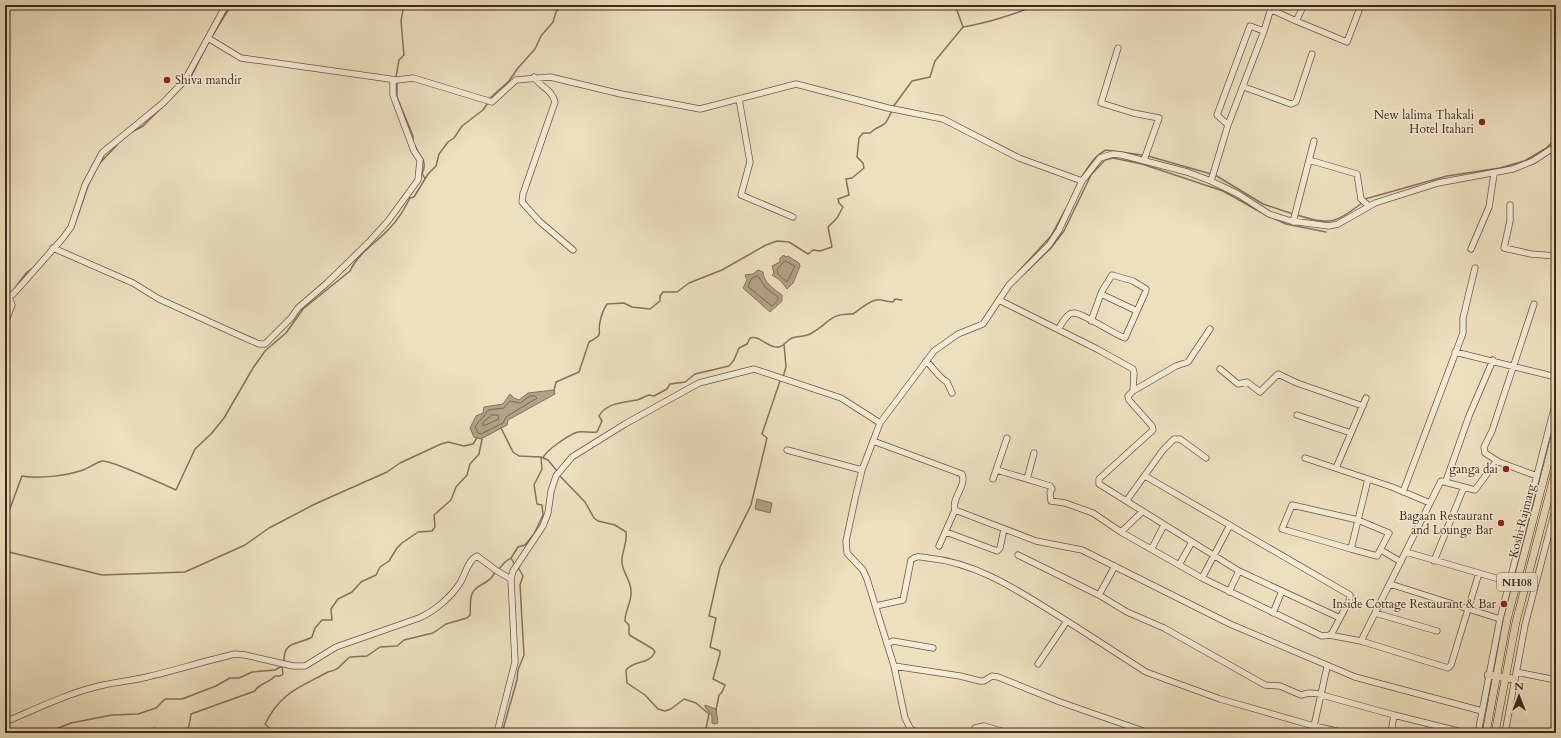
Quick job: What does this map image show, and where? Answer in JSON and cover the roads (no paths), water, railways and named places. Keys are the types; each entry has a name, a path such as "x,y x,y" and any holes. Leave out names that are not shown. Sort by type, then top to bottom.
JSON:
{"main road":[{"name":"Koshi Rajmarg","path":"1486,733 1492,676 1513,583 1535,498 1556,432"},
{"name":"Koshi Rajmarg","path":"1495,733 1516,622 1556,469"},
{"path":"1492,676 1505,678 1515,675"}],"street":[{"path":"5,323 12,305 7,297 16,291 71,227 85,185 102,153 174,92 185,80 226,5"},
{"path":"1296,21 1304,5"},
{"path":"1211,181 1228,125 1244,87 1271,7 1296,21 1347,42 1361,5"},
{"path":"1228,125 1217,115 1250,26 1264,31"},
{"path":"208,38 240,58 394,80 413,78 492,102 516,80 534,77 550,77 700,109 796,84 891,109 943,119 1019,158 1082,181"},
{"path":"1118,48 1101,103 1133,113 1159,118 1144,160"},
{"path":"1244,87 1291,104 1296,102 1312,54"},
{"path":"534,77 538,84 550,91 555,102 523,194 522,202 540,221 573,250"},
{"path":"52,248 133,283 159,299 234,333 259,344 265,344 291,318 298,308 327,283 388,222 418,180 420,160 414,151 393,95 394,80"},
{"path":"739,99 750,162 741,195 793,217"},
{"path":"1293,222 1314,140"},
{"path":"916,733 906,722 894,666 866,574 850,558 846,548 848,530 862,470 880,423 926,361 945,341 983,324 1009,285 1049,245 1082,181 1100,158 1106,155 1122,154 1144,160 1211,181 1238,194 1270,214 1293,222 1329,226 1338,224 1369,206 1438,183 1494,174 1533,161 1556,146"},
{"path":"1309,160 1357,174 1362,199 1369,206"},
{"path":"1471,249 1489,207 1494,174"},
{"path":"1510,205 1510,221 1504,248 1531,254 1556,256"},
{"path":"1403,492 1463,330 1463,318 1475,268"},
{"path":"1058,329 1069,314 1073,313 1125,338 1146,289 1133,281 1112,275 1101,294 1091,321"},
{"path":"1101,294 1137,311"},
{"path":"999,300 1058,329 1133,370 1133,391"},
{"path":"1534,304 1492,431 1484,447 1485,453 1499,462 1537,476"},
{"path":"1210,329 1188,362 1176,366 1133,391 1128,396 1129,400 1152,426 1152,432 1098,481 1099,484 1239,571 1340,618"},
{"path":"1455,352 1493,360 1556,377"},
{"path":"1446,481 1474,401 1493,360"},
{"path":"926,361 934,368 942,379 947,382 952,393"},
{"path":"1220,368 1238,384 1247,382 1260,392 1278,374 1297,383 1362,406"},
{"path":"497,733 515,662 511,579 515,568 543,526 548,513 551,491 556,476 572,458 625,424 706,380 732,376 743,371 754,369 841,398 880,423"},
{"path":"1336,468 1366,398"},
{"path":"1505,733 1525,624 1556,505 1535,498 1537,476 1556,401"},
{"path":"1297,415 1351,433"},
{"path":"993,479 1006,438"},
{"path":"1127,500 1164,450 1177,438 1206,458"},
{"path":"874,441 962,474 964,479 954,504 955,510 939,546"},
{"path":"787,450 862,470"},
{"path":"1027,479 1034,454"},
{"path":"1305,458 1430,502"},
{"path":"1361,641 1441,482 1446,481 1472,490 1477,488 1495,463 1499,462"},
{"path":"997,470 1050,486 1052,489 1050,492 1051,501 1065,503 1093,513 1121,532 1152,548 1202,578 1322,636 1329,635 1361,641 1448,668 1451,665 1478,573"},
{"path":"1145,476 1350,595 1350,599 1329,635"},
{"path":"1351,549 1368,479"},
{"path":"1434,561 1464,487"},
{"path":"1292,505 1358,520 1389,533 1377,556 1351,549 1282,529 1292,505"},
{"path":"955,510 1036,541 1082,550 1194,608 1327,667 1355,677 1482,711"},
{"path":"1121,532 1142,512"},
{"path":"1152,548 1164,525"},
{"path":"1202,578 1230,525"},
{"path":"946,532 997,551 1000,548 1004,529"},
{"path":"1179,565 1192,542"},
{"path":"1381,550 1401,562"},
{"path":"1406,552 1513,583 1500,619 1492,676 1482,711 1478,733"},
{"path":"5,722 45,704 86,690 147,678 175,669 235,654 293,666 305,666 336,647 431,612 460,584 471,561 477,556 511,579"},
{"path":"876,606 903,600 911,560 919,556 956,563 994,577 1068,621 1146,672 1220,699 1314,726 1345,733"},
{"path":"1018,556 1099,595 1127,612 1164,628 1265,685 1280,686 1301,695 1309,693 1322,694 1466,733"},
{"path":"1099,595 1115,566"},
{"path":"1229,592 1239,571"},
{"path":"1390,584 1500,619"},
{"path":"1273,613 1282,591"},
{"path":"1375,613 1437,631"},
{"path":"1038,664 1068,621"},
{"path":"887,644 893,641 933,648"},
{"path":"894,666 960,676 984,682 992,676 998,677 1060,702 1149,733"},
{"path":"1313,733 1327,667"},
{"path":"1515,675 1556,680"},
{"path":"1391,733 1394,714"},
{"path":"972,733 974,728 984,726 1008,733"}],"water":[{"path":"784,255 785,257 788,256 799,263 800,266 793,283 787,289 780,280 772,275 774,273 772,266 780,262 780,258"},
{"path":"758,270 763,272 767,282 782,295 782,301 770,312 743,288 747,280 745,275 753,274"},
{"path":"554,390 555,394 508,420 507,425 481,439 474,437 470,428 476,416 483,413 484,407 503,404 510,394 519,400 528,393"},
{"path":"757,499 772,503 770,513 755,509"},
{"path":"705,705 716,709 718,723 712,723 712,716"}],"waterway":[{"path":"396,77 399,60 404,55 401,21 404,5"},
{"path":"489,99 509,81 518,68 535,49 541,36 553,22 556,12 561,5"},
{"path":"955,5 963,27"},
{"path":"893,107 912,81 930,77 935,61 963,27 1000,18 1035,5"},
{"path":"211,38 230,7"},
{"path":"130,133 143,126 190,79 209,41"},
{"path":"397,82 397,97 413,136 413,140"},
{"path":"425,179 436,166 439,154 448,142 454,138 462,126 483,110 488,103"},
{"path":"554,390 556,382 579,372 589,342 599,335 600,320 607,304 624,303 632,307 650,309 660,301 660,296 663,292 677,292 689,283 722,270 766,245 777,241 789,242 808,254 813,250 820,251 832,247 828,227 837,218 843,207 839,203 838,199 849,195 846,179 852,178 864,168 863,163 857,157 859,138 863,133 870,133 874,129 885,124 892,110"},
{"path":"1365,199 1447,176 1500,168 1524,161 1545,149 1556,139"},
{"path":"414,144 420,155"},
{"path":"99,164 117,145"},
{"path":"1081,178 1095,159 1106,150 1142,155"},
{"path":"1148,156 1211,174"},
{"path":"5,522 22,476 44,477 68,474 83,470 102,461 126,468 176,490 195,449 211,434 224,418 253,368 265,351 286,333 303,309 350,271 363,253 395,222 410,198 414,197 425,179 422,173 424,170 424,161 422,158"},
{"path":"1024,274 1051,248 1064,231 1091,175 1105,160 1113,158 1142,164 1223,191 1264,214 1286,224 1326,232"},
{"path":"1215,175 1263,204 1293,214"},
{"path":"76,221 89,183"},
{"path":"1069,203 1078,183"},
{"path":"1297,215 1317,220 1331,221 1345,215 1362,203"},
{"path":"1018,272 1051,236 1065,210"},
{"path":"15,288 27,272 33,268"},
{"path":"5,294 13,291"},
{"path":"543,458 553,447 574,433 597,432 602,421 599,416 606,408 637,400 649,395 654,396 667,389 670,384 685,382 695,374 729,366 734,360 739,348 747,344 750,338 758,338 771,346 779,347 792,338 810,334 834,317 845,314 853,314 873,301 880,300 893,302 895,299 902,300"},
{"path":"783,377 786,367 784,344"},
{"path":"716,710 719,695 725,685 713,679 720,651 710,647 716,618 709,616 720,567 751,505 767,438 762,434 780,381"},
{"path":"501,428 513,452 519,456 541,457 548,460 557,471"},
{"path":"5,551 102,575 185,572 245,545 269,528 315,504 387,472 400,463 441,444 448,442 464,446 473,444 477,438"},
{"path":"284,662 284,655 289,647 312,637 315,628 322,620 332,620 331,609 338,599 352,592 361,582 376,575 380,567 389,561 402,543 418,532 432,531 435,527 434,515 451,500 456,487 467,475 470,464 479,454 482,439"},
{"path":"498,570 511,558 518,547 525,545 534,534 543,515 542,505 537,504 534,485 542,469 541,457"},
{"path":"559,475 585,502 594,518 598,521 615,525 626,532 622,563 631,587 631,595 625,621 629,625 629,634 653,649 655,652 649,659 633,665 626,670 627,683 645,695 658,709 665,711 671,709 684,699 696,703 709,714 705,733"},
{"path":"511,558 515,565"},
{"path":"502,733 517,680 518,670 524,655 520,585 523,576 518,567"},
{"path":"272,733 272,730 265,724 271,713 284,698 292,692 328,672 339,668 350,657 367,656 380,647 397,646 404,640 433,633 446,624 467,618 470,615 473,592 475,589 487,582 495,572"},
{"path":"46,733 71,723 112,715 138,714 156,708 165,699 182,699 216,686 230,678 239,678 252,672 275,670 282,666 283,674 280,676 275,676 255,691 191,714 189,726 185,733"},
{"path":"148,733 154,728 169,733"}],"place":[{"name":"Shiva mandir","path":"167,80"},
{"name":"New lalima Thakali Hotel Itahari","path":"1482,122"},
{"name":"ganga dai","path":"1506,469"},
{"name":"Bagaan Restaurant and Lounge Bar","path":"1501,523"},
{"name":"Inside Cottage Restaurant & Bar","path":"1504,604"}]}
